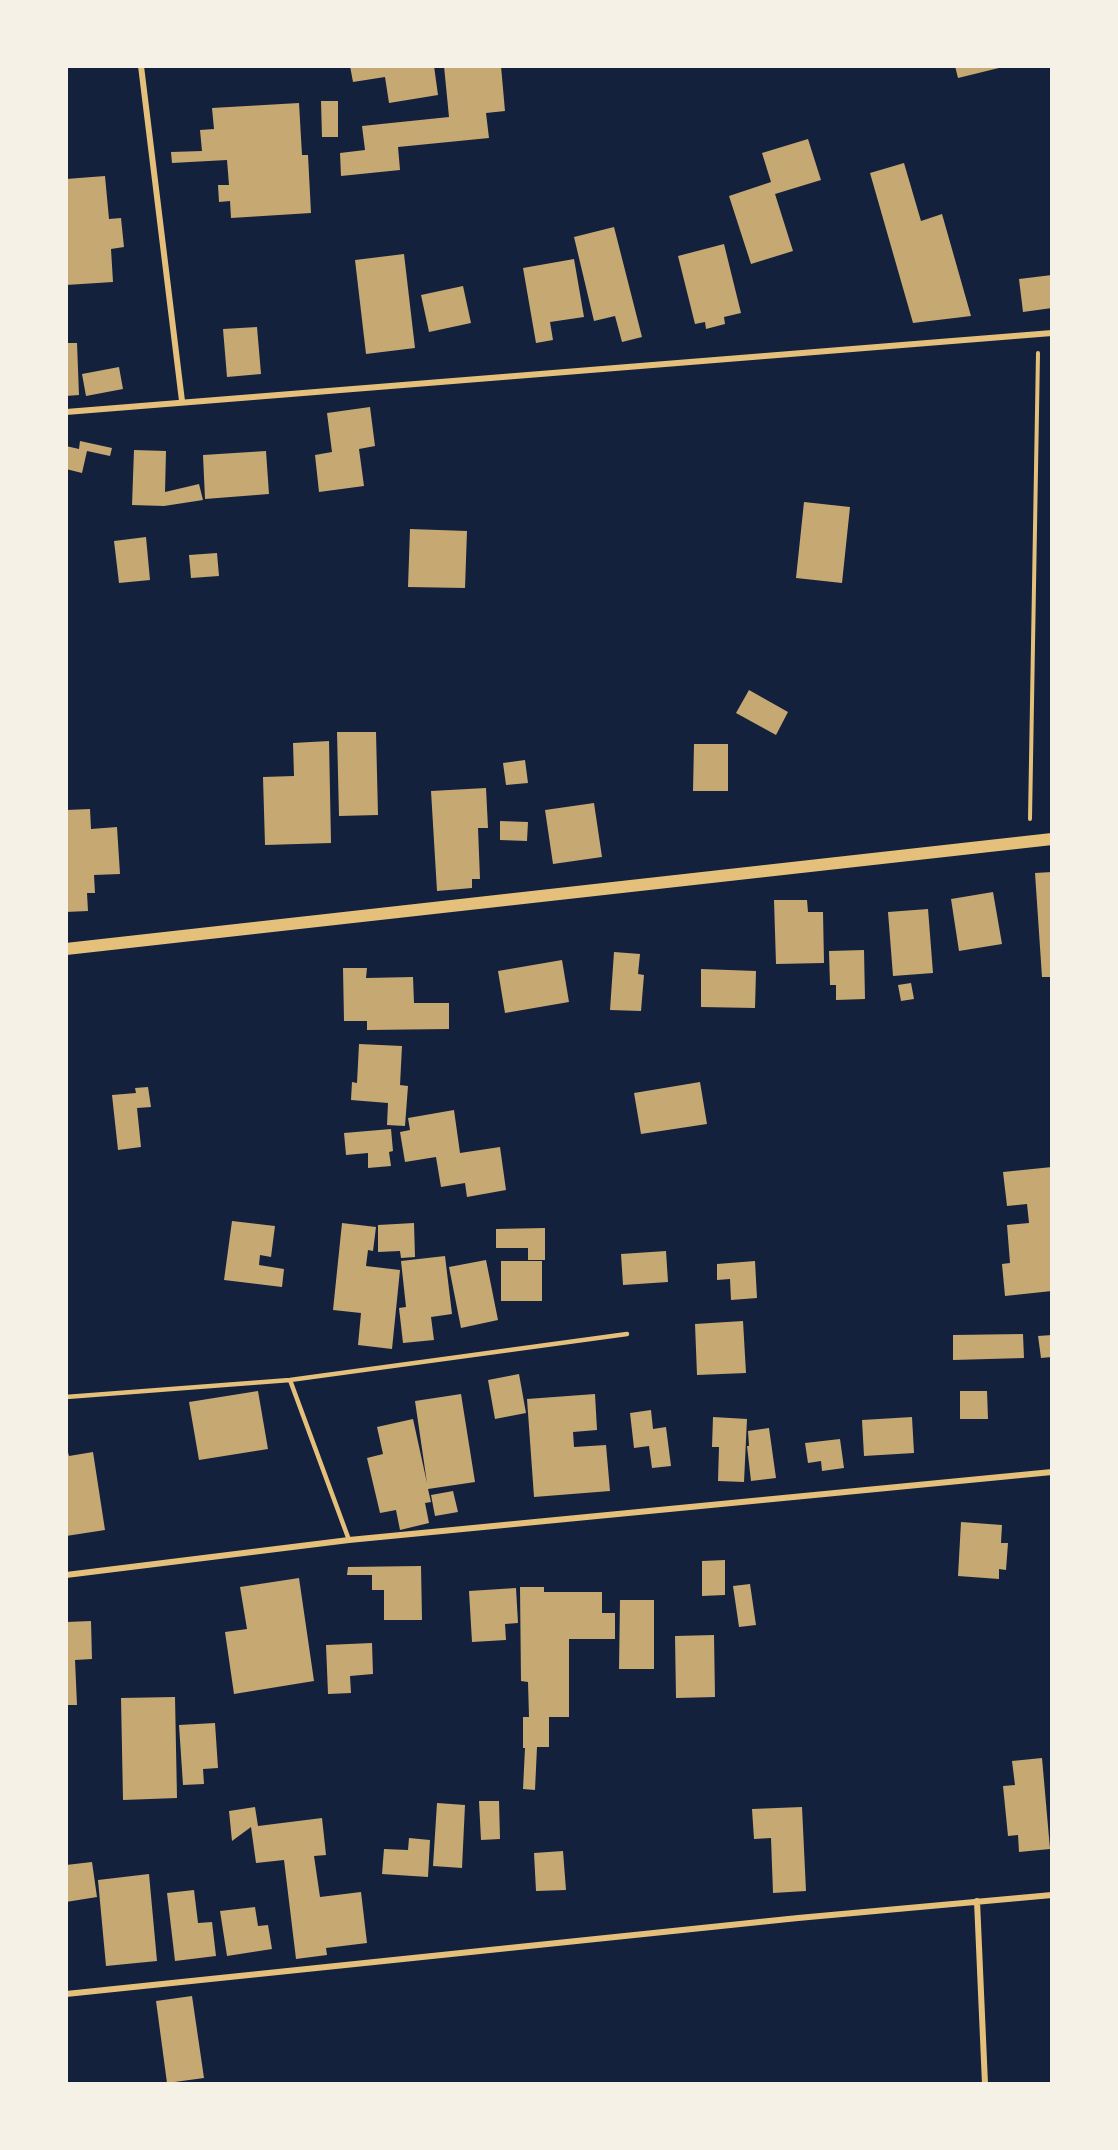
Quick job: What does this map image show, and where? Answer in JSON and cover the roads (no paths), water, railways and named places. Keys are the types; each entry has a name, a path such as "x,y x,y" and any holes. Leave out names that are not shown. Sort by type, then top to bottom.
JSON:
{"main road":[{"path":"66,949 1052,839"}],"street":[{"path":"141,66 182,401"},
{"path":"66,412 1052,333"},
{"path":"66,1575 349,1540 1052,1472"},
{"path":"66,1994 1052,1895"},
{"path":"977,1901 985,2084"}],"lane":[{"path":"66,1397 290,1380 627,1334"},
{"path":"290,1380 349,1540"}]}
